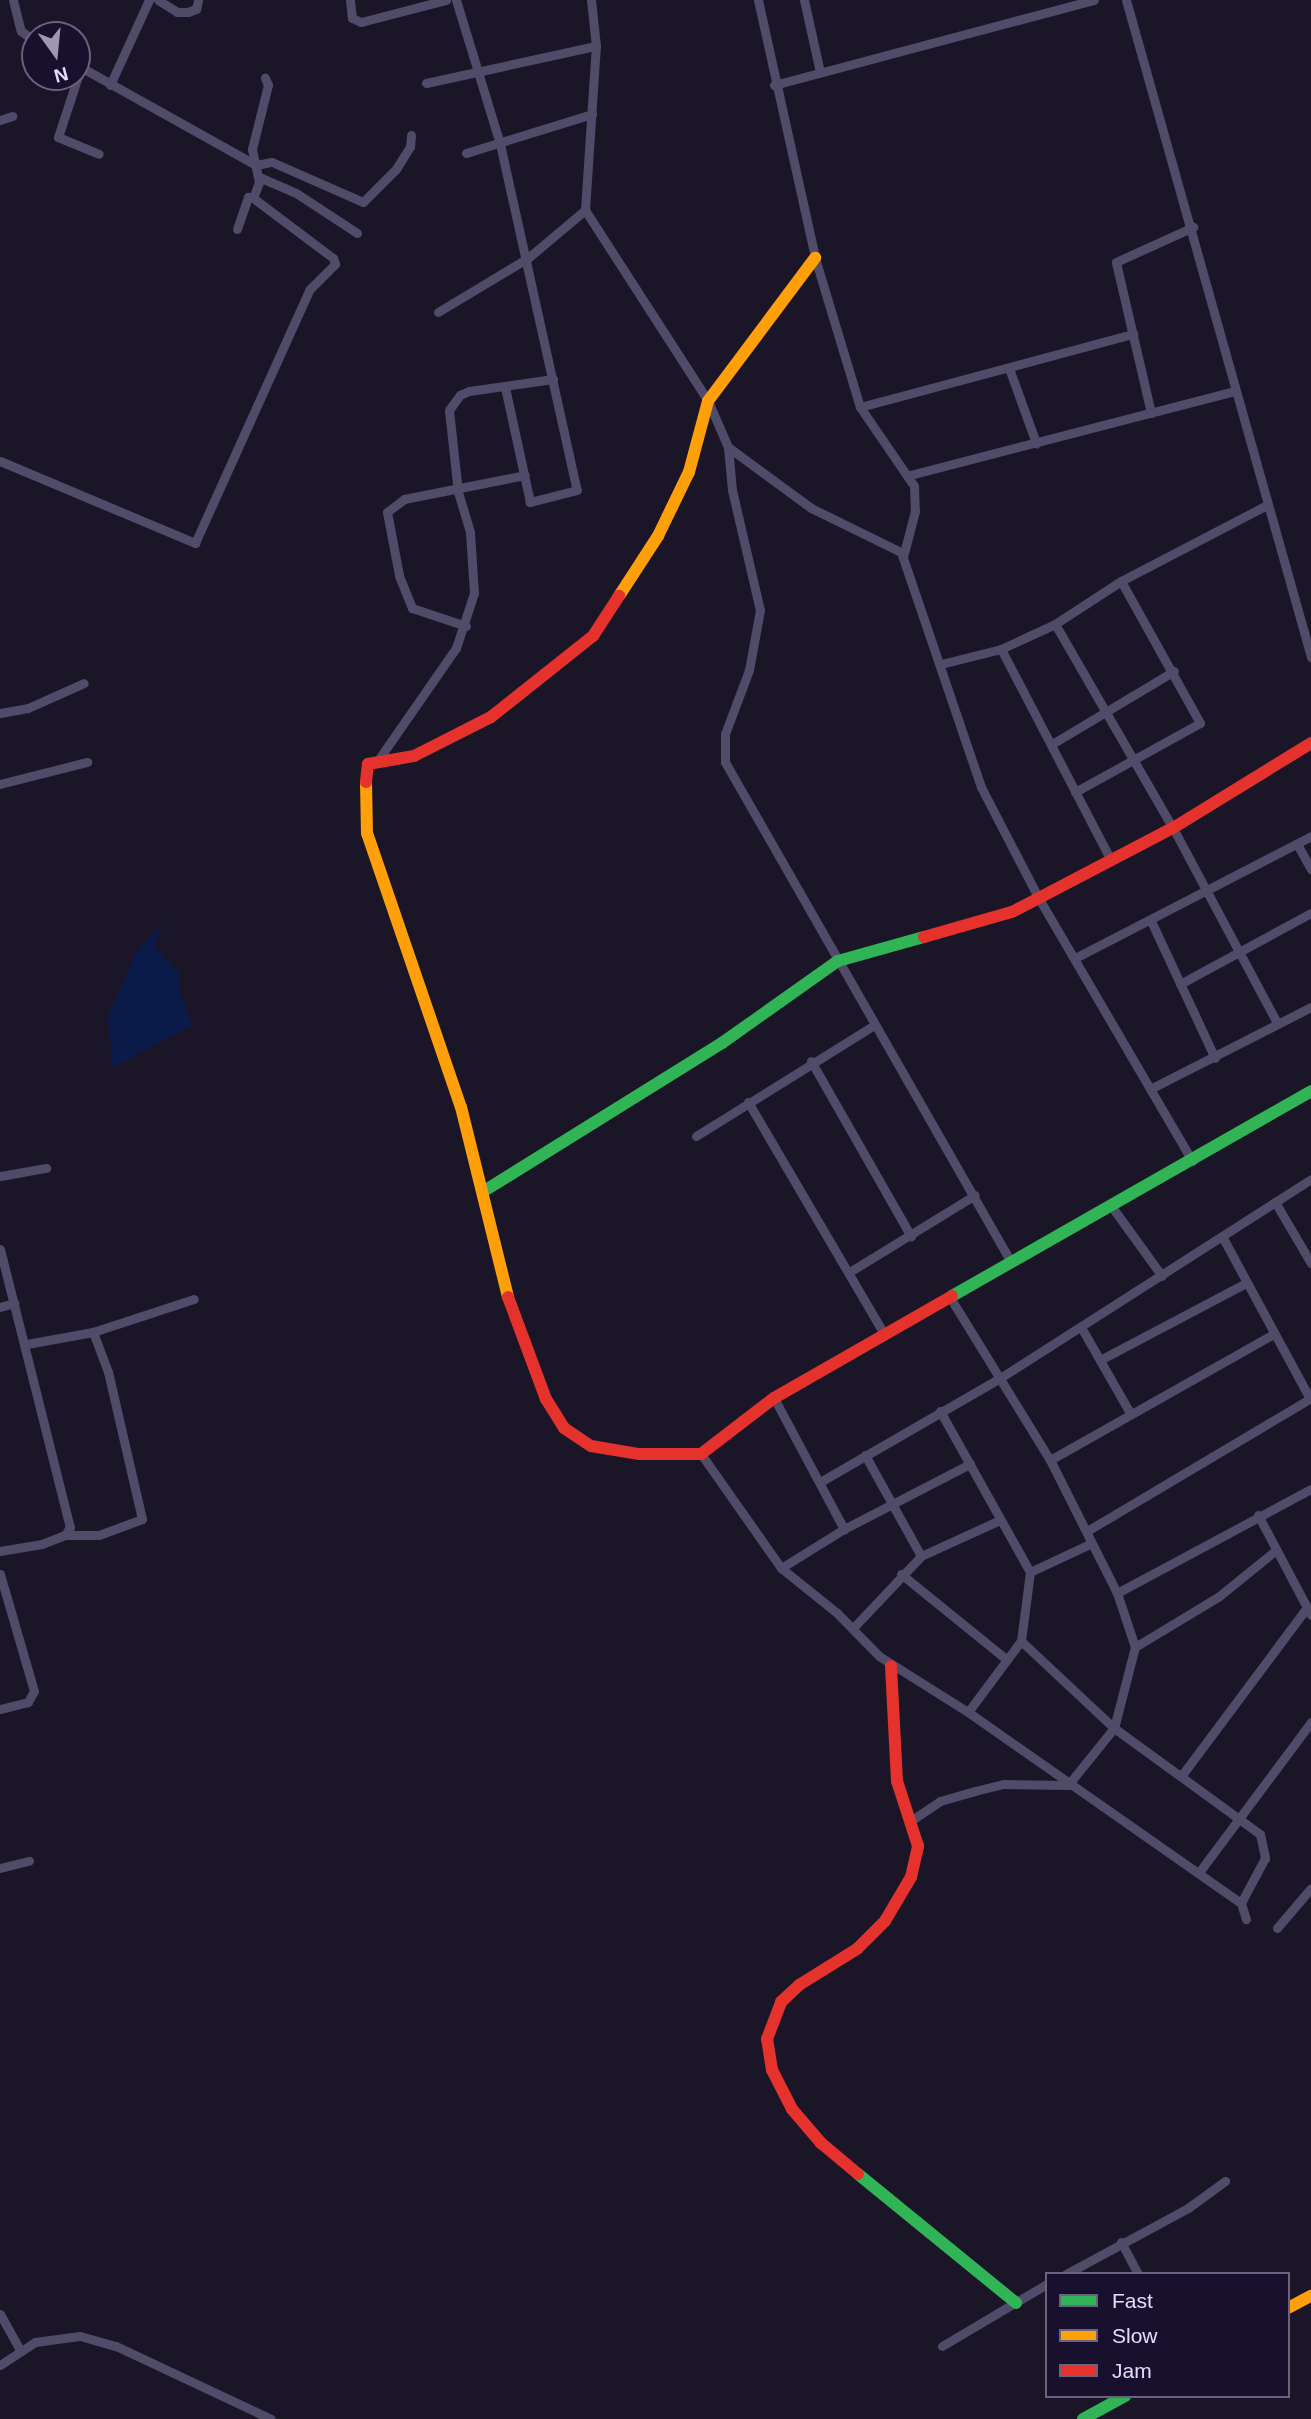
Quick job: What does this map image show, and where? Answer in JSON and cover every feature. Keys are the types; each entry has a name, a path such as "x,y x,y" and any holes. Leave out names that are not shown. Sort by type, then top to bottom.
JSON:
{"main road":[{"path":"815,258 708,401 689,472 663,526 593,636 491,717 414,756 369,764 364,822 461,1107 484,1191 515,1326 529,1364 564,1429 607,1451 701,1454 774,1398 949,1296 1112,1208 1310,1095"},
{"path":"484,1191 722,1043 838,961 972,926 1038,897 1173,828 1311,743"},
{"path":"891,1666 897,1781 912,1820 918,1846 901,1899 886,1921 857,1949 799,1985 781,2002 767,2039 772,2070 792,2109 821,2143 1016,2302"},
{"path":"1290,2307 1311,2296"},
{"path":"1083,2419 1121,2398"}],"street":[{"path":"13,0 21,31"},
{"path":"110,85 149,0"},
{"path":"159,0 177,12 188,12 196,9 198,0"},
{"path":"350,0 352,18 361,22 446,0"},
{"path":"456,0 482,74 500,144 528,258 578,490 530,502 505,387"},
{"path":"591,0 596,46 585,209 708,401 728,447 732,490 760,610 750,670 726,734 725,762 1011,1262"},
{"path":"758,0 774,85 815,258 860,407 910,475 915,511 903,556 914,602 941,664 970,761 1038,897 1192,1161"},
{"path":"804,0 820,72"},
{"path":"774,85 1094,0"},
{"path":"1126,0 1193,227 1234,391 1311,657"},
{"path":"426,83 482,74 596,46"},
{"path":"91,73 256,165 272,162 363,202 396,169 410,147 411,135"},
{"path":"253,198 259,177 252,149 268,85 265,78"},
{"path":"72,91 58,137 99,154"},
{"path":"466,153 592,114"},
{"path":"0,120 12,116"},
{"path":"259,177 296,193 357,233"},
{"path":"0,461 195,543 309,290 335,264 333,257 253,198 248,197 237,229"},
{"path":"438,312 528,258 585,209"},
{"path":"1151,413 1117,260 1193,227"},
{"path":"860,407 1010,371 1133,334"},
{"path":"1010,371 1035,443"},
{"path":"376,763 448,661 466,626 474,593 470,532 458,492 449,410 460,395 470,391 553,379"},
{"path":"910,475 1234,391"},
{"path":"728,447 811,509 896,549 903,556"},
{"path":"466,626 412,608 387,522 393,504 404,499 458,492 525,475"},
{"path":"941,664 1002,649 1055,624 1121,581 1267,505"},
{"path":"1075,792 1199,724 1174,671 1121,581"},
{"path":"1055,624 1135,760 1242,952 1277,1023"},
{"path":"1002,649 1111,860"},
{"path":"1052,744 1174,671"},
{"path":"0,713 28,708 84,683"},
{"path":"0,784 87,762"},
{"path":"1075,958 1152,921 1311,836"},
{"path":"1297,844 1311,869"},
{"path":"1180,984 1311,913"},
{"path":"1152,921 1214,1058"},
{"path":"1150,1089 1311,1007"},
{"path":"696,1136 811,1061 874,1025"},
{"path":"811,1061 911,1236"},
{"path":"748,1102 851,1271 884,1334"},
{"path":"0,1176 46,1168"},
{"path":"820,1482 1000,1378 1223,1238 1311,1179"},
{"path":"851,1271 975,1195"},
{"path":"1275,1202 1311,1263"},
{"path":"1112,1208 1163,1276"},
{"path":"1087,1531 1310,1398 1223,1238"},
{"path":"0,1249 27,1344 69,1520 65,1535"},
{"path":"1100,1360 1246,1283"},
{"path":"949,1296 1050,1460 1117,1593 1135,1647 1114,1728 1068,1784"},
{"path":"27,1344 93,1332 194,1299"},
{"path":"0,1307 14,1303"},
{"path":"1082,1327 1130,1413"},
{"path":"0,1551 65,1535 99,1535 142,1519 108,1373 93,1332"},
{"path":"1050,1460 1275,1334"},
{"path":"774,1398 844,1530"},
{"path":"940,1411 1030,1572 1021,1641 968,1712"},
{"path":"701,1454 781,1569 853,1629 891,1666 968,1712 1068,1784 1200,1871 1241,1903 1246,1919"},
{"path":"865,1455 921,1556"},
{"path":"781,1569 890,1504 970,1465"},
{"path":"1117,1593 1258,1515 1311,1489"},
{"path":"1182,1774 1309,1611 1258,1515"},
{"path":"853,1629 901,1574 921,1556 1000,1520"},
{"path":"1030,1572 1092,1543"},
{"path":"1135,1647 1218,1597 1276,1550"},
{"path":"0,1574 34,1691 28,1702 0,1709"},
{"path":"901,1574 1006,1659"},
{"path":"1021,1641 1114,1728 1240,1816 1260,1834 1266,1852 1241,1903"},
{"path":"1200,1871 1311,1722"},
{"path":"912,1820 940,1801 1004,1784 1068,1784"},
{"path":"0,1868 29,1861"},
{"path":"1277,1928 1311,1888"},
{"path":"1069,2272 1188,2208 1225,2181"},
{"path":"1121,2242 1137,2272"},
{"path":"942,2346 1045,2285"},
{"path":"0,2314 20,2350"},
{"path":"0,2365 20,2350 55,2336 80,2336 117,2346 271,2419"}],"water":[{"path":"163,924 154,946 179,972 181,995 192,1025 113,1068 108,1016 137,950"}],"traffic: fast":[{"path":"484,1191 722,1043 838,961 924,937"},
{"path":"952,1296 1311,1091"},
{"path":"858,2174 1016,2303"},
{"path":"1083,2419 1121,2398"}],"traffic: slow":[{"path":"619,596 658,536 689,472 708,401 815,258"},
{"path":"366,782 367,833 461,1107 508,1297"},
{"path":"1290,2307 1311,2296"}],"traffic: jam":[{"path":"366,782 368,764 414,756 491,717 593,636 619,596"},
{"path":"924,937 1012,912 1173,828 1311,743"},
{"path":"508,1297 546,1399 564,1428 591,1446 639,1454 701,1454 774,1398 952,1296"},
{"path":"858,2174 821,2143 792,2109 772,2070 767,2039 781,2002 799,1985 857,1949 885,1921 911,1877 918,1846 897,1781 891,1666"}]}
